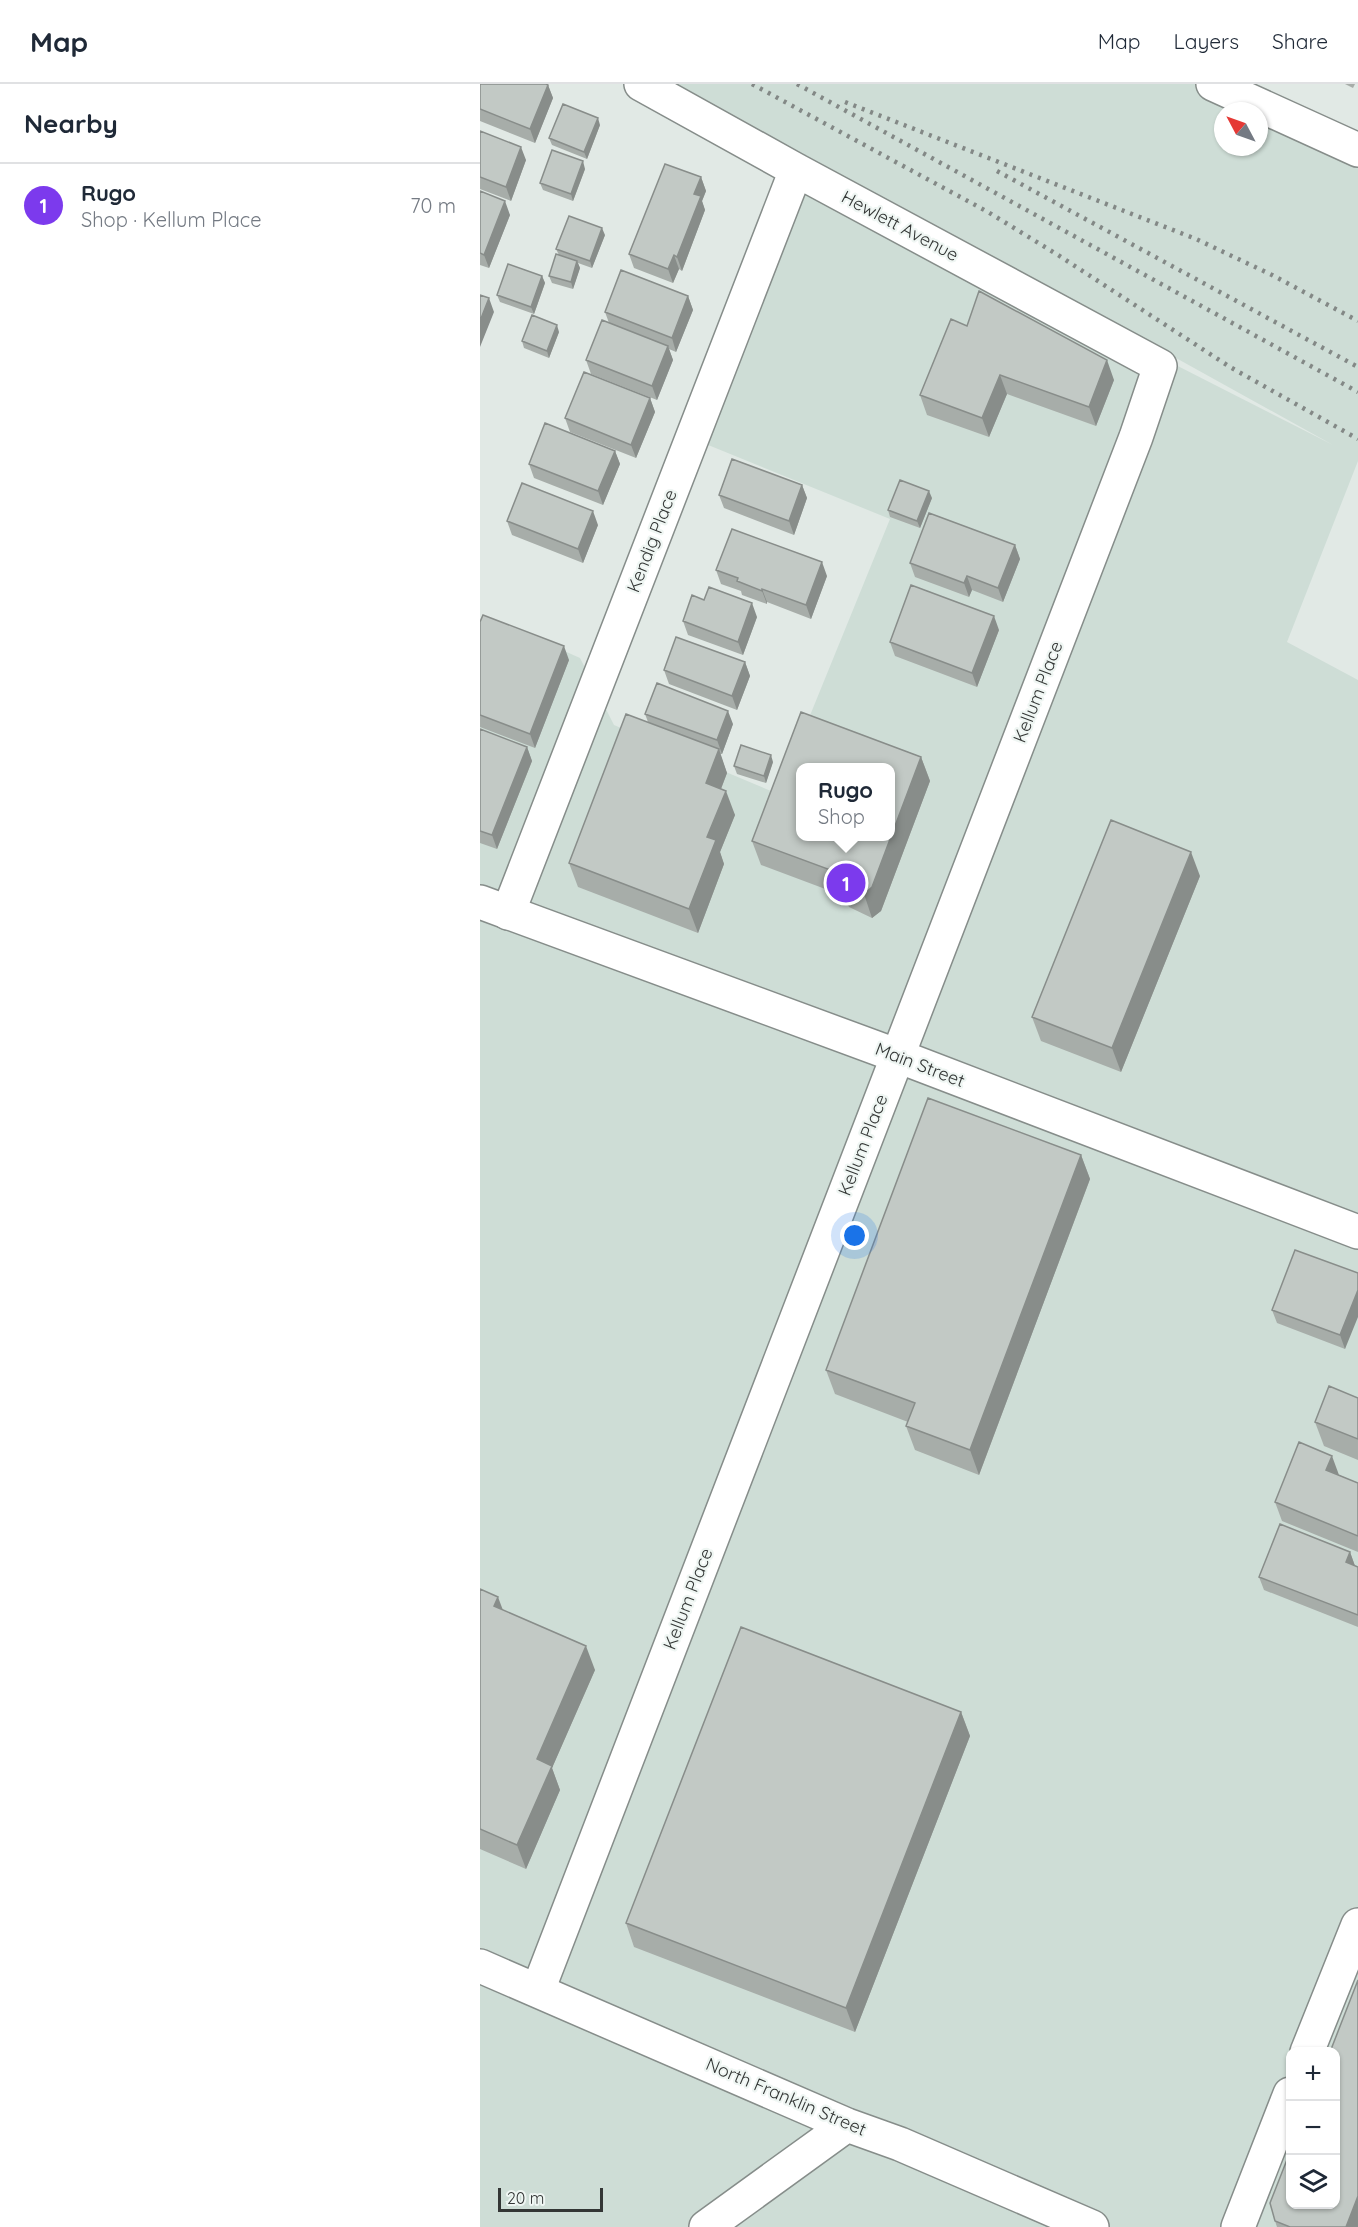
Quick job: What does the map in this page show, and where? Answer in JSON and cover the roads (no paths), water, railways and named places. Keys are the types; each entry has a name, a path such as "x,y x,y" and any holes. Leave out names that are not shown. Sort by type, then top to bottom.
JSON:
{"street":[{"name":"Hewlett Avenue","path":"641,84 1160,366"},
{"path":"1213,84 1358,150"},
{"name":"Kendig Place","path":"494,908 796,170"},
{"name":"Kellum Place","path":"538,1990 1131,448 1160,366"},
{"name":"Main Street","path":"494,908 898,1056 1358,1233"},
{"path":"1309,2047 1358,1924"},
{"name":"North Franklin Street","path":"480,1966 847,2125 900,2144 1092,2227"},
{"path":"1238,2227 1287,2101"},
{"path":"706,2227 847,2125"}],"railway":[{"path":"752,84 988,212 1230,367 1358,439"},
{"path":"797,84 1358,392"},
{"path":"845,102 1196,239 1272,275 1358,321"},
{"path":"997,171 1358,367"}],"place":[{"name":"Rugo","path":"846,883"}]}
